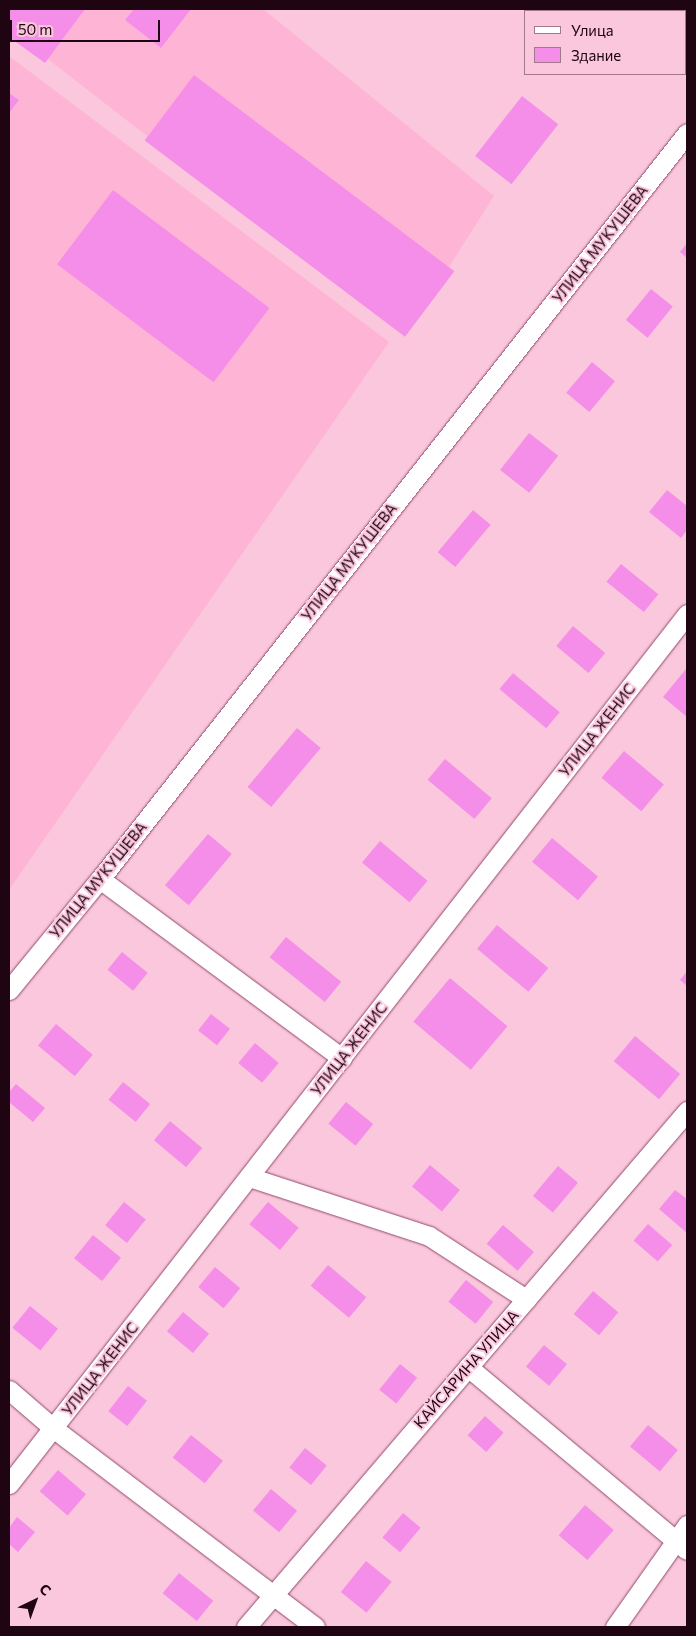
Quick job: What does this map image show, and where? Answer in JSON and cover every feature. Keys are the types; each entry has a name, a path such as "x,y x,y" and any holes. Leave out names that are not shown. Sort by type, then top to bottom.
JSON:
{"street":[{"name":"УЛИЦА МУКУШЕВА","path":"9,990 100,879 687,133"},
{"name":"УЛИЦА ЖЕНИС","path":"9,1484 687,614"},
{"path":"100,879 342,1058"},
{"name":"КАЙСАРИНА УЛИЦА","path":"246,1627 687,1111"},
{"path":"249,1177 429,1236 526,1299"},
{"path":"468,1367 682,1545"},
{"path":"9,1390 53,1428 315,1627"},
{"path":"614,1627 682,1545 687,1525"}],"shaded area":[{"path":"9,9 263,9 494,196 405,336 9,29"},
{"path":"9,56 389,342 9,890"}],"building":[{"path":"9,9 85,9 45,63 9,37"},
{"path":"134,9 191,9 161,48 125,20"},
{"path":"579,9 649,9 649,10"},
{"path":"194,75 454,271 405,337 145,140"},
{"path":"9,93 19,100 9,113"},
{"path":"522,96 558,124 511,184 475,156"},
{"path":"113,190 270,308 214,382 57,264"},
{"path":"687,243 687,258 680,252"},
{"path":"651,289 673,307 648,338 626,320"},
{"path":"592,362 615,381 589,412 566,393"},
{"path":"529,433 558,456 529,493 500,470"},
{"path":"667,490 687,506 687,530 681,538 649,512"},
{"path":"473,510 491,525 455,567 438,552"},
{"path":"621,564 658,594 644,612 607,582"},
{"path":"573,626 605,653 588,673 556,646"},
{"path":"686,669 687,671 687,717 663,697"},
{"path":"513,673 560,712 546,728 500,689"},
{"path":"297,728 321,748 271,807 248,787"},
{"path":"624,751 664,784 641,811 602,778"},
{"path":"445,759 492,798 474,819 428,780"},
{"path":"208,834 232,854 189,905 165,885"},
{"path":"552,838 598,877 578,900 532,862"},
{"path":"380,841 427,881 409,902 362,862"},
{"path":"497,925 548,968 528,992 477,949"},
{"path":"286,937 341,982 325,1002 270,957"},
{"path":"122,952 148,973 133,991 108,970"},
{"path":"687,971 687,986 680,980"},
{"path":"450,978 507,1026 471,1070 413,1022"},
{"path":"211,1014 230,1029 217,1045 198,1031"},
{"path":"56,1024 93,1055 75,1076 38,1045"},
{"path":"635,1036 680,1074 659,1099 614,1061"},
{"path":"255,1043 279,1063 262,1083 238,1063"},
{"path":"123,1082 150,1104 136,1122 109,1100"},
{"path":"16,1084 45,1108 33,1122 9,1102 9,1092"},
{"path":"346,1102 373,1124 356,1146 328,1124"},
{"path":"170,1121 202,1148 186,1167 154,1140"},
{"path":"430,1165 460,1190 442,1212 412,1186"},
{"path":"558,1166 578,1183 553,1213 533,1196"},
{"path":"675,1190 687,1199 687,1233 659,1209"},
{"path":"124,1202 146,1220 127,1243 105,1225"},
{"path":"268,1202 299,1228 280,1250 249,1224"},
{"path":"648,1224 672,1245 658,1262 634,1241"},
{"path":"503,1225 534,1252 518,1271 487,1244"},
{"path":"93,1235 121,1258 102,1281 74,1258"},
{"path":"328,1265 366,1297 349,1318 311,1286"},
{"path":"215,1267 240,1288 224,1308 198,1287"},
{"path":"466,1280 493,1302 476,1324 448,1302"},
{"path":"593,1291 618,1312 599,1335 574,1314"},
{"path":"30,1306 58,1329 40,1350 12,1328"},
{"path":"183,1312 209,1334 193,1353 167,1331"},
{"path":"544,1345 567,1364 549,1386 526,1366"},
{"path":"400,1364 417,1378 396,1403 379,1390"},
{"path":"128,1386 147,1401 127,1426 108,1411"},
{"path":"485,1416 504,1433 486,1452 468,1435"},
{"path":"648,1425 678,1450 660,1472 630,1446"},
{"path":"191,1435 223,1461 205,1483 173,1458"},
{"path":"305,1448 327,1466 311,1485 289,1467"},
{"path":"58,1470 86,1494 68,1515 40,1491"},
{"path":"271,1489 297,1511 279,1532 253,1510"},
{"path":"585,1505 614,1530 587,1560 559,1535"},
{"path":"403,1513 421,1528 400,1552 382,1538"},
{"path":"17,1517 35,1532 18,1552 9,1544 9,1528"},
{"path":"366,1561 392,1582 366,1613 341,1592"},
{"path":"179,1573 213,1601 197,1621 163,1593"}]}
